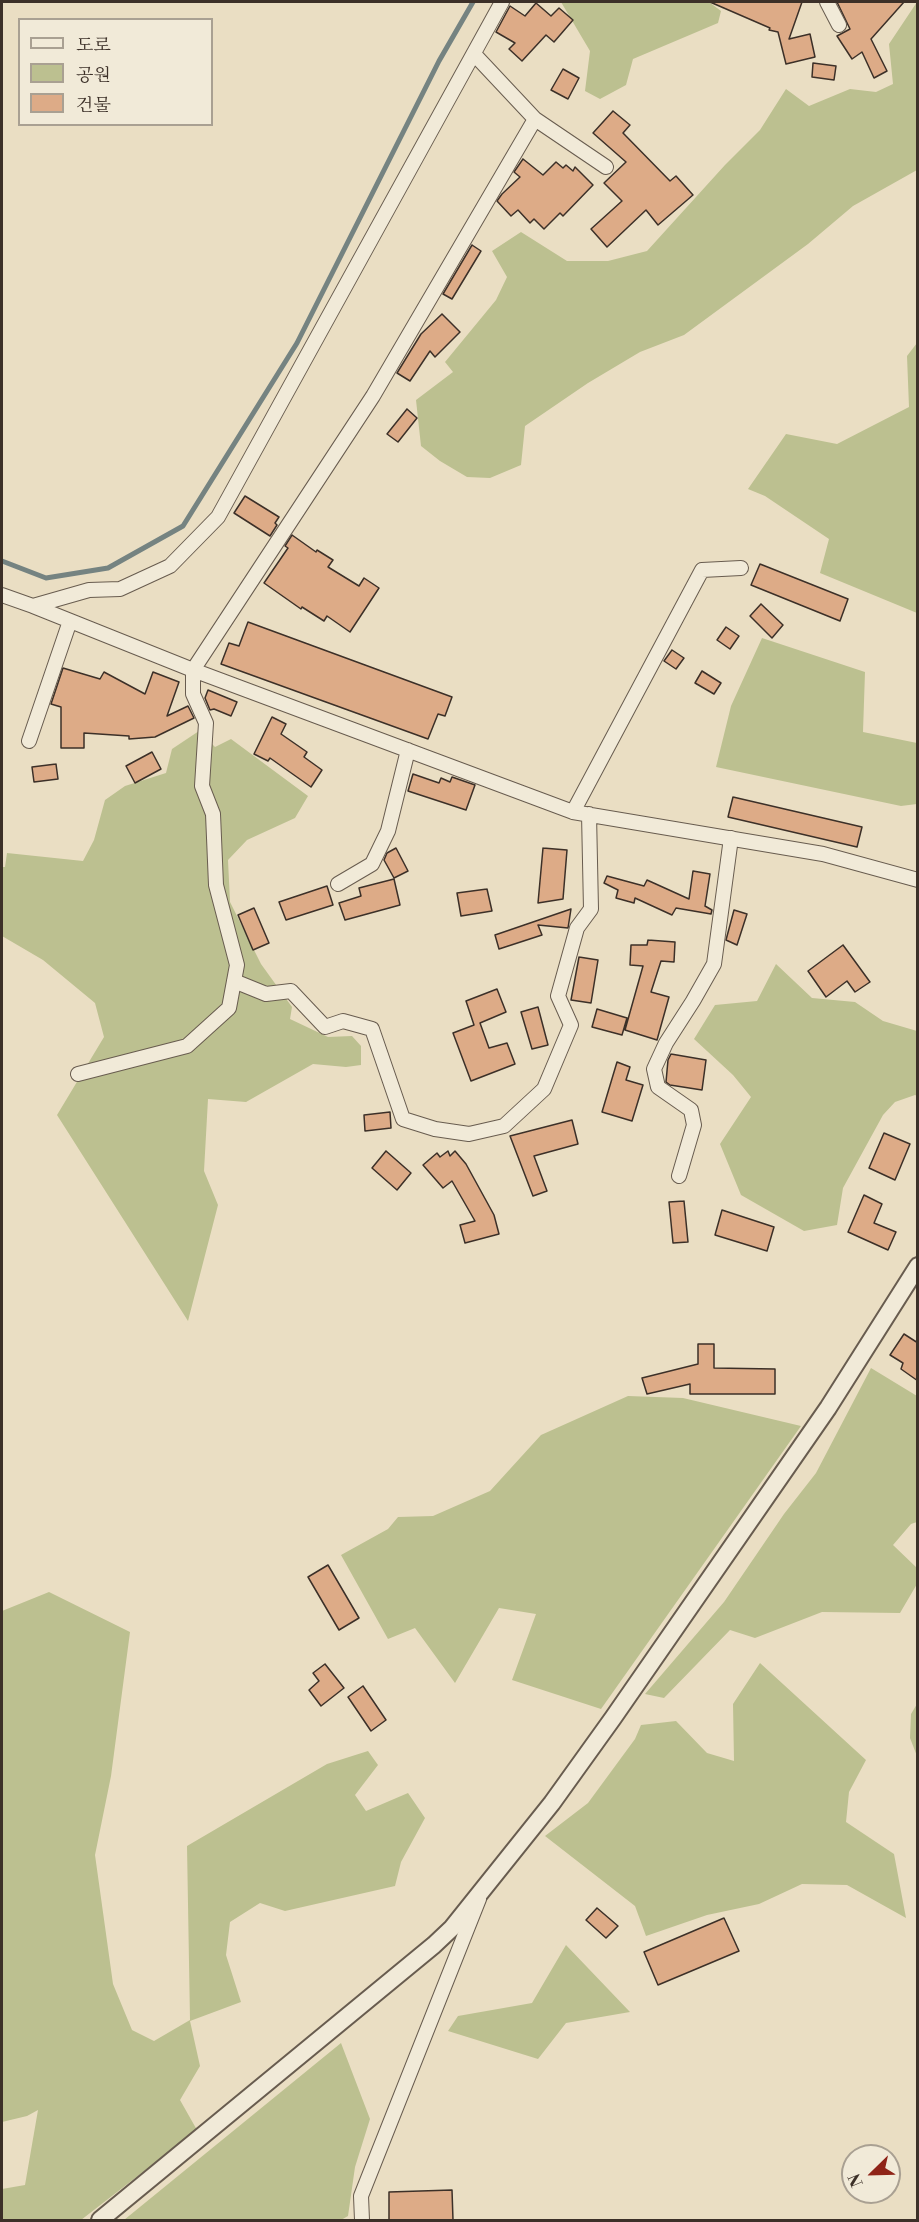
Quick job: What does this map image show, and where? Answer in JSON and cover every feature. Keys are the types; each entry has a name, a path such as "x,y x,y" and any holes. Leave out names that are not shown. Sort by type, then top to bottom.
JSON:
{"street":[{"path":"33,606 89,590 120,589 170,566 218,517 502,2"},
{"path":"827,2 839,25"},
{"path":"474,54 535,119 606,167"},
{"path":"78,1074 188,1046 229,1008 237,965 216,885 213,814 202,786 206,723 193,694 193,670 373,396 535,119"},
{"path":"573,812 702,570 741,568"},
{"path":"2,594 193,670 573,812 823,854 918,880"},
{"path":"28,741 70,621"},
{"path":"338,884 372,864 388,831 408,750"},
{"path":"234,981 266,994 291,991 325,1027 343,1021 372,1029 403,1119 435,1129 469,1134 504,1125 544,1089 571,1025 558,996 577,928 591,909 589,814"},
{"path":"680,1176 694,1125 691,1110 658,1087 654,1069 666,1043 714,964 731,838"},
{"path":"100,2220 452,1928 552,1803 613,1718 828,1408 918,1266"},
{"path":"362,2220 361,2196 483,1888"}],"green space":[{"path":"561,2 709,2 721,11 718,23 633,59 626,85 600,99 585,91 590,51"},
{"path":"917,2 917,170 853,206 808,244 684,335 640,352 588,383 525,426 521,465 490,478 467,477 440,461 421,446 416,400 453,372 445,362 496,300 507,277 492,251 521,232 567,261 608,261 647,251 760,130 786,89 809,106 850,89 876,92 893,84 889,44"},
{"path":"917,343 917,613 820,573 829,539 765,496 748,489 786,434 837,444 909,407 907,356"},
{"path":"762,638 865,672 863,732 917,743 917,804 901,806 716,767 731,706"},
{"path":"199,731 215,747 231,739 308,796 295,818 247,840 228,860 230,902 261,964 292,1007 290,1019 328,1037 352,1036 361,1046 361,1065 346,1067 313,1064 246,1102 208,1099 204,1171 218,1205 188,1321 57,1115 104,1037 95,1003 43,960 2,936 2,867 5,867 7,853 83,861 94,840 105,800 125,786 166,773 172,749"},
{"path":"776,964 812,998 855,1002 883,1021 917,1031 917,1096 895,1102 883,1115 843,1188 837,1225 804,1231 741,1195 720,1144 751,1097 733,1075 694,1039 715,1005 757,1001"},
{"path":"871,1368 917,1396 917,1522 911,1524 893,1545 917,1568 917,1584 900,1613 822,1612 755,1638 730,1630 664,1698 645,1694 724,1602 784,1514 816,1473"},
{"path":"628,1396 683,1398 801,1426 601,1709 512,1680 536,1614 499,1608 455,1683 415,1628 388,1639 341,1555 388,1529 398,1517 433,1516 490,1491 541,1435"},
{"path":"49,1592 130,1632 111,1776 95,1855 113,1984 132,2030 154,2041 190,2020 187,1846 327,1764 368,1751 378,1765 355,1795 366,1811 408,1793 425,1818 401,1862 395,1886 285,1911 260,1903 230,1922 226,1955 241,2002 190,2021 200,2066 180,2100 197,2130 81,2220 2,2220 2,2189 25,2185 38,2110 27,2116 2,2122 2,1611"},
{"path":"760,1663 866,1760 849,1792 846,1822 894,1854 906,1918 847,1885 802,1884 759,1904 707,1915 646,1936 635,1906 545,1836 588,1803 635,1739 641,1725 676,1721 707,1753 734,1761 733,1704"},
{"path":"917,1704 917,1756 910,1738 911,1714"},
{"path":"566,1945 630,2012 566,2023 538,2059 448,2031 458,2016 532,2003"},
{"path":"341,2043 370,2119 355,2167 348,2216 341,2220 124,2220"}],"building":[{"path":"710,2 802,2 789,39 810,34 815,57 786,64 778,32 769,30 770,28"},
{"path":"837,2 904,2 871,39 887,71 874,78 862,52 852,59 837,36 850,29"},
{"path":"536,3 551,16 559,8 573,20 554,42 546,35 522,61 509,49 515,43 496,32 510,6 525,16"},
{"path":"813,63 836,66 834,80 812,77"},
{"path":"563,69 579,78 568,99 551,90"},
{"path":"613,111 630,125 623,133 670,181 676,176 693,195 658,225 646,210 607,247 591,229 622,201 604,183 626,162 593,133"},
{"path":"523,159 543,175 556,162 563,168 566,165 573,171 575,167 593,185 563,216 560,213 544,229 534,219 530,223 518,210 511,216 497,201 520,177 514,172"},
{"path":"472,245 481,251 452,299 443,294"},
{"path":"442,314 460,332 435,357 430,351 410,381 397,373 421,334"},
{"path":"407,409 417,418 398,442 387,434"},
{"path":"245,496 279,517 270,536 234,513"},
{"path":"292,535 316,552 317,550 333,560 328,567 359,586 364,578 379,588 350,632 327,616 324,621 302,607 301,609 264,583 288,548 285,546"},
{"path":"760,564 848,599 840,621 751,585"},
{"path":"761,604 783,625 772,638 750,616"},
{"path":"248,622 452,697 445,716 438,714 428,739 221,664 229,643 239,646"},
{"path":"726,627 739,636 730,649 717,640"},
{"path":"672,650 684,658 676,669 664,661"},
{"path":"63,668 100,679 104,672 145,694 153,672 179,682 167,716 188,706 194,718 155,737 129,739 129,736 84,733 84,748 61,748 61,707 51,704"},
{"path":"702,671 721,683 714,694 695,683"},
{"path":"208,690 237,702 231,716 214,709 210,710 205,698"},
{"path":"272,717 286,724 281,734 307,752 304,757 322,770 311,787 270,758 268,761 254,754"},
{"path":"152,752 161,769 135,783 126,766"},
{"path":"56,764 58,779 34,782 32,767"},
{"path":"413,774 439,783 441,778 450,782 452,777 475,785 466,810 408,791"},
{"path":"733,797 862,827 857,847 728,817"},
{"path":"396,848 408,871 394,878 384,860 387,853"},
{"path":"543,848 567,850 563,899 538,903"},
{"path":"693,871 710,874 705,906 712,910 711,914 676,908 672,915 635,898 634,903 616,898 618,890 604,883 607,876 644,886 647,880 689,899"},
{"path":"394,879 400,905 345,920 339,903 361,896 359,888"},
{"path":"327,886 333,905 286,920 279,902"},
{"path":"487,889 492,911 461,916 457,893"},
{"path":"254,908 269,943 253,950 238,915"},
{"path":"571,909 568,928 538,925 542,935 499,949 495,935"},
{"path":"734,910 747,914 737,945 726,940"},
{"path":"648,940 675,942 674,962 661,961 651,992 669,997 657,1040 625,1030 643,966 630,965 631,945 647,945"},
{"path":"843,945 870,982 855,992 847,981 826,997 808,971"},
{"path":"579,957 598,960 591,1003 571,1000"},
{"path":"497,989 506,1012 480,1023 489,1048 507,1043 515,1064 471,1081 453,1033 474,1025 466,1001"},
{"path":"538,1007 548,1045 532,1049 521,1012"},
{"path":"597,1009 627,1018 622,1035 592,1027"},
{"path":"671,1054 706,1060 702,1090 670,1085 666,1082 668,1060"},
{"path":"617,1062 630,1067 626,1080 643,1085 632,1121 602,1112"},
{"path":"390,1112 391,1128 365,1131 364,1115"},
{"path":"572,1120 578,1144 534,1156 547,1191 533,1196 510,1136"},
{"path":"884,1133 910,1144 895,1180 869,1168"},
{"path":"386,1151 411,1173 397,1190 372,1168"},
{"path":"448,1151 450,1156 455,1151 466,1164 494,1215 499,1234 465,1243 460,1225 475,1221 452,1181 443,1188 423,1165 437,1153 440,1157"},
{"path":"864,1195 882,1204 874,1223 896,1232 888,1250 848,1232"},
{"path":"684,1201 688,1242 673,1243 669,1202"},
{"path":"722,1210 774,1227 767,1251 715,1235"},
{"path":"904,1334 918,1343 918,1381 901,1369 903,1363 890,1355"},
{"path":"698,1344 714,1344 714,1368 775,1369 775,1394 690,1394 690,1384 647,1394 642,1378 698,1364"},
{"path":"328,1565 359,1618 339,1630 308,1577"},
{"path":"325,1664 344,1688 321,1706 309,1690 319,1681 313,1673"},
{"path":"363,1686 386,1720 371,1731 348,1697"},
{"path":"597,1908 618,1926 606,1938 586,1920"},
{"path":"724,1918 739,1951 658,1985 644,1952"},
{"path":"452,2190 453,2220 389,2220 389,2192"}],"waterway":[{"path":"2,561 46,578 108,568 183,526 297,343 439,61 473,2"}]}
